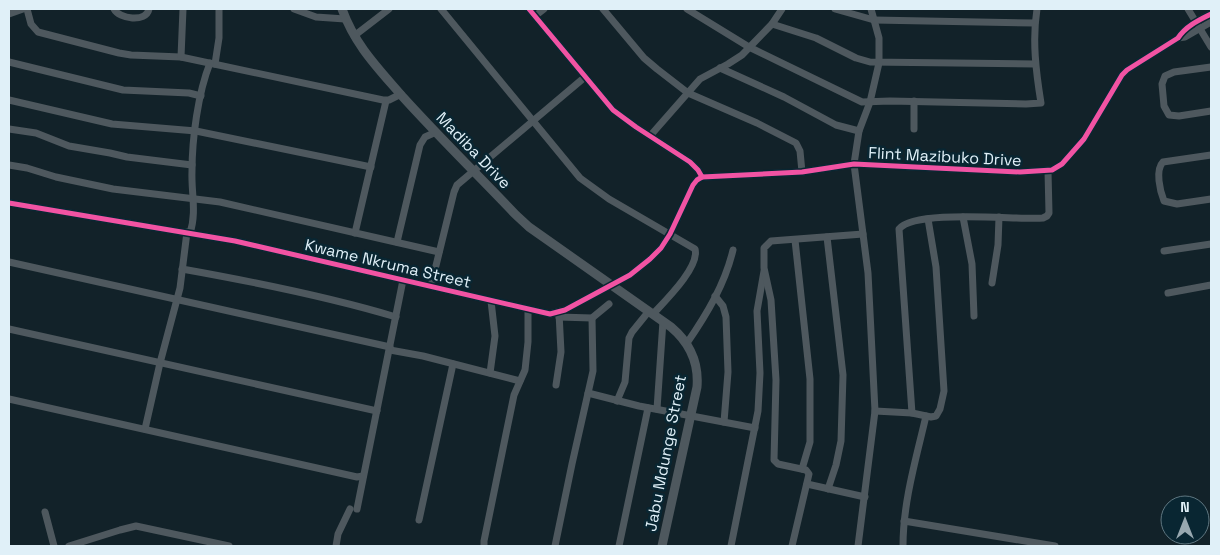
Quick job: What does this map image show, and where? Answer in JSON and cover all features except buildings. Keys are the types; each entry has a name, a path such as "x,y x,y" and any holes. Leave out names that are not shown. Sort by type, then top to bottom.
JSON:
{"street":[{"path":"9,14 23,9"},
{"path":"27,9 31,24 38,32 130,55 181,57 386,101 401,94"},
{"path":"114,9 121,16 131,17 144,16 148,13 148,9"},
{"path":"181,57 183,9"},
{"path":"145,429 177,300 188,232 194,220 192,165 196,131 201,96 219,38 219,9"},
{"path":"294,9 316,17 345,19"},
{"name":"Madiba Drive","path":"342,9 354,36 367,56 473,171 529,228 612,285"},
{"path":"354,36 389,9"},
{"path":"441,9 580,178 596,191 692,246 696,252 679,285 632,332 625,382 617,401"},
{"path":"529,9 612,110 694,166 702,177 693,185 670,234 661,248 650,259 630,275 559,315 561,352 556,385"},
{"path":"535,16 544,9"},
{"path":"603,9 644,58 688,93 757,123 796,143 800,151 802,172"},
{"path":"686,9 749,47 857,100 870,102 1040,103 1035,64 1037,9"},
{"path":"650,136 700,79 742,55 772,24 782,9"},
{"path":"835,9 874,20 1035,23"},
{"path":"858,546 875,412 872,328 854,164 859,131 870,102 879,63 879,38 871,9"},
{"path":"1188,9 1211,48"},
{"path":"1198,26 1211,14"},
{"path":"912,413 898,232 900,226 928,219 963,217 1044,218 1047,216 1049,207 1048,171 1056,169 1062,164 1084,139 1122,75 1178,38 1182,32 1211,22"},
{"path":"772,24 816,38 856,58 879,63 1035,64"},
{"path":"9,62 123,90 189,93 201,96"},
{"path":"1211,67 1168,74 1162,80 1162,84 1164,106 1169,115 1180,116 1211,111"},
{"path":"720,68 784,97 836,124 859,131"},
{"path":"431,286 454,192 458,184 584,77"},
{"path":"9,100 112,124 196,131 371,167"},
{"path":"356,233 386,101"},
{"path":"914,101 914,128"},
{"path":"9,129 36,133 68,146 126,157 192,165"},
{"path":"397,242 420,145 425,137 436,132"},
{"path":"1211,155 1163,162 1159,169 1164,201 1177,204 1211,199"},
{"name":"Flint Mazibuko Drive","path":"702,177 802,172 854,164 1020,172 1048,171"},
{"path":"9,165 113,189 220,202 439,252"},
{"name":"Kwame Nkruma Street","path":"9,202 188,232 285,252 546,314 592,318"},
{"path":"963,217 972,264 974,316"},
{"path":"992,282 998,245 999,217"},
{"path":"875,412 912,413 933,417 938,414 942,404 944,391 936,267 928,219"},
{"path":"730,546 755,428 760,381 757,311 764,268 764,248 771,241 863,234"},
{"path":"827,237 842,375 841,441 828,489"},
{"path":"795,240 810,379 810,442 802,469"},
{"path":"1164,251 1211,244"},
{"path":"687,343 726,276 732,250"},
{"path":"9,262 423,356 520,381"},
{"path":"764,268 771,300 776,372 774,460 778,464 808,470 809,474 792,546"},
{"path":"182,269 341,300 396,317"},
{"path":"336,546 338,534 353,509 362,476 377,412 403,280"},
{"name":"Jabu Mdunge Street","path":"612,285 678,333 687,343 695,361 697,376 691,415 662,546"},
{"path":"1168,293 1211,285"},
{"path":"715,296 723,306 726,317 728,372 724,422"},
{"path":"490,373 495,336 491,300"},
{"path":"555,546 594,363 592,318 609,304"},
{"path":"484,546 512,402 515,390 525,370 528,310"},
{"path":"658,409 663,321"},
{"path":"9,329 377,412"},
{"path":"420,520 453,364"},
{"path":"588,393 648,408 755,428"},
{"path":"9,399 358,477 362,476"},
{"path":"620,546 648,408"},
{"path":"903,546 908,493 926,416"},
{"path":"807,484 865,497"},
{"path":"45,512 54,546"},
{"path":"904,521 1054,546"},
{"path":"69,546 79,545 136,526 229,546"}],"cycle path":[{"path":"529,9 613,110 690,162 702,177 802,172 854,164 1020,172 1052,170 1062,164 1084,139 1122,75 1127,70 1178,38 1193,24 1211,14"},
{"path":"9,203 235,241 550,314 565,310 630,275 650,259 661,248 670,234 693,185 702,177"}]}
